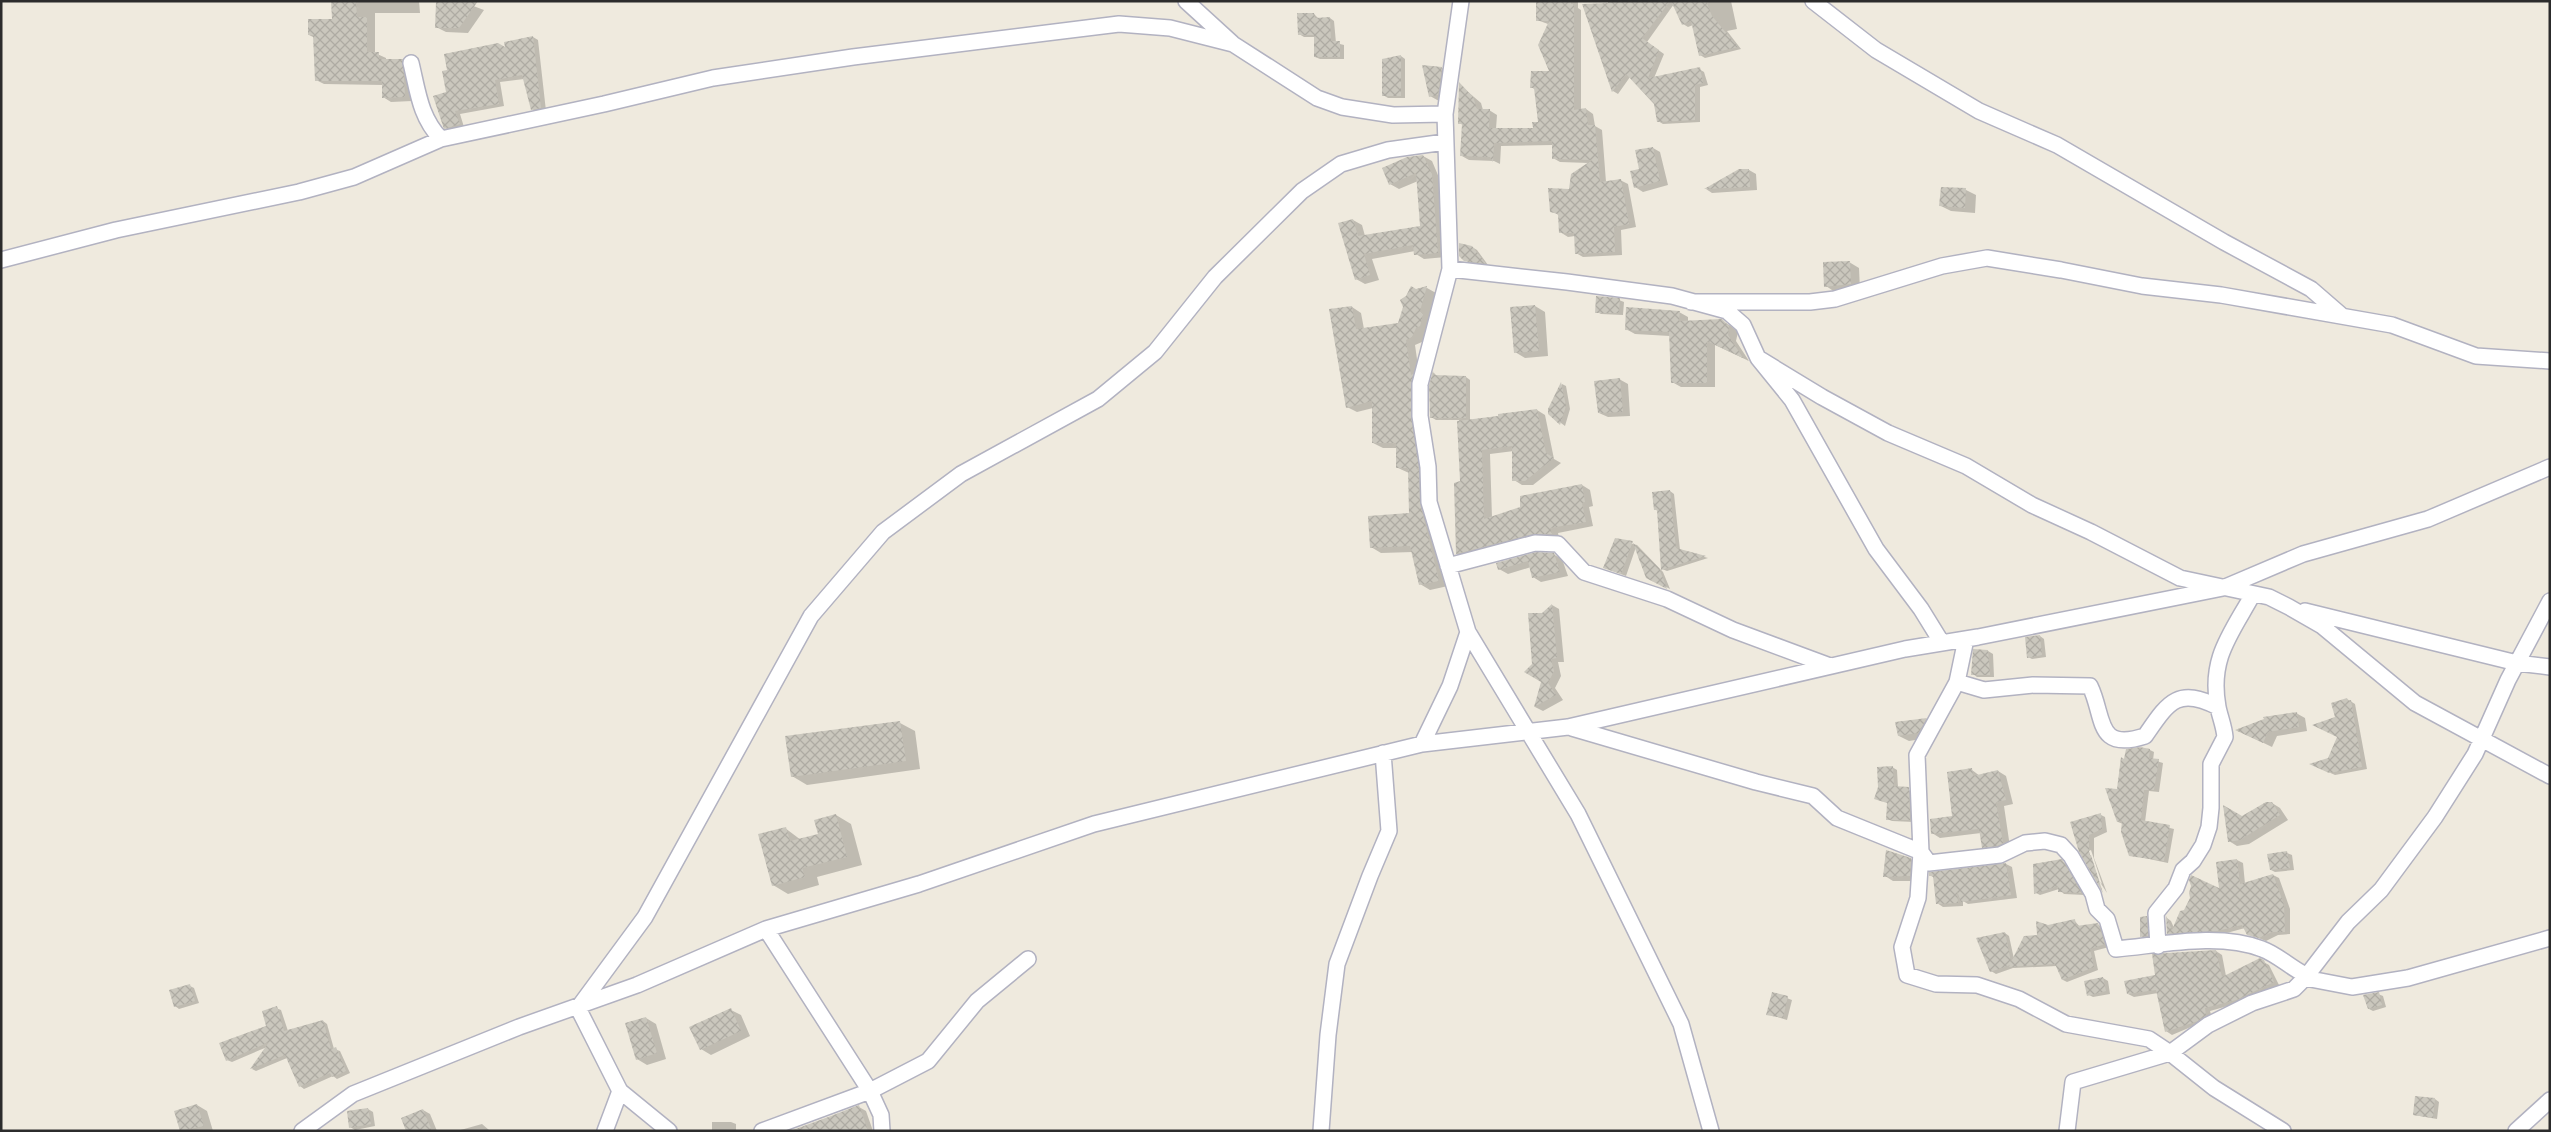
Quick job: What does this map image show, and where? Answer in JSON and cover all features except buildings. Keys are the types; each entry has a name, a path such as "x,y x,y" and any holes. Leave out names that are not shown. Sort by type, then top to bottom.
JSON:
{"street":[{"path":"1186,1 1233,44 1317,98 1342,107 1393,115 1445,114"},
{"path":"1461,1 1445,114 1450,269 1420,384 1420,416 1428,467 1429,502 1468,632 1578,814 1681,1024 1711,1131"},
{"path":"1813,1 1876,50 1979,111 2057,145 2224,242 2311,289 2342,316"},
{"path":"1,260 116,230 317,187 354,177 441,139 713,78 853,57 1109,26 1170,28 1233,44"},
{"path":"411,63 421,106 428,125 441,139"},
{"path":"578,1008 645,917 811,616 883,532 961,474 1098,399 1155,352 1215,278 1302,191 1341,164 1388,150 1445,142"},
{"path":"1691,302 1810,302 1835,299 1942,266 1987,258 2142,286 2221,295 2392,325 2476,356 2550,361"},
{"path":"1450,269 1672,296 1727,311 1744,325 1758,358 1792,400 1876,549 1921,609 1942,643"},
{"path":"1758,358 1830,402 1888,433 1966,466 2032,505 2091,532 2180,578 2269,598 2289,606 2517,663 2550,667"},
{"path":"302,1131 353,1094 519,1027 578,1008 637,985 766,929 919,884 1094,824 1422,744 1568,727 1830,666 2223,588 2303,554 2428,519 2550,467"},
{"path":"1448,566 1535,543 1547,542 1558,544 1584,572 1667,599 1733,630 1830,666"},
{"path":"2158,946 2156,913 2176,888 2183,870 2193,862 2203,845 2209,827 2211,764 2225,737 2218,707 2217,664 2225,644 2253,594"},
{"path":"2067,1131 2073,1082 2170,1053 2208,1024 2252,1003 2294,989 2305,978 2348,922 2386,883 2435,817 2482,739 2517,663 2550,601"},
{"path":"2289,606 2322,626 2415,703 2550,776"},
{"path":"1422,744 1450,686 1468,632"},
{"path":"1966,639 1957,682 1917,755 1921,852 1918,898 1902,946 1907,975 1936,984 1977,985 2019,999 2066,1024 2149,1039 2214,1088 2282,1131"},
{"path":"1957,682 1984,690 2033,685 2090,686 2095,697 2104,731 2109,737 2120,741 2145,736 2163,712 2176,701 2187,696 2200,698 2218,707"},
{"path":"1568,727 1756,782 1813,796 1837,818 1921,852 1929,863 2000,855 2025,843 2045,840 2061,845 2071,856 2093,894 2097,909 2107,919 2116,949 2158,946 2188,941 2225,942 2262,949 2305,978 2352,987 2408,978 2550,938"},
{"path":"1321,1131 1328,1035 1337,964 1370,876 1389,832 1383,754"},
{"path":"766,929 870,1091 881,1115 882,1131"},
{"path":"762,1131 870,1091 928,1061 977,1001 1028,959"},
{"path":"578,1008 620,1091 670,1131"},
{"path":"605,1131 620,1091"},
{"path":"2516,1131 2550,1100"}]}
